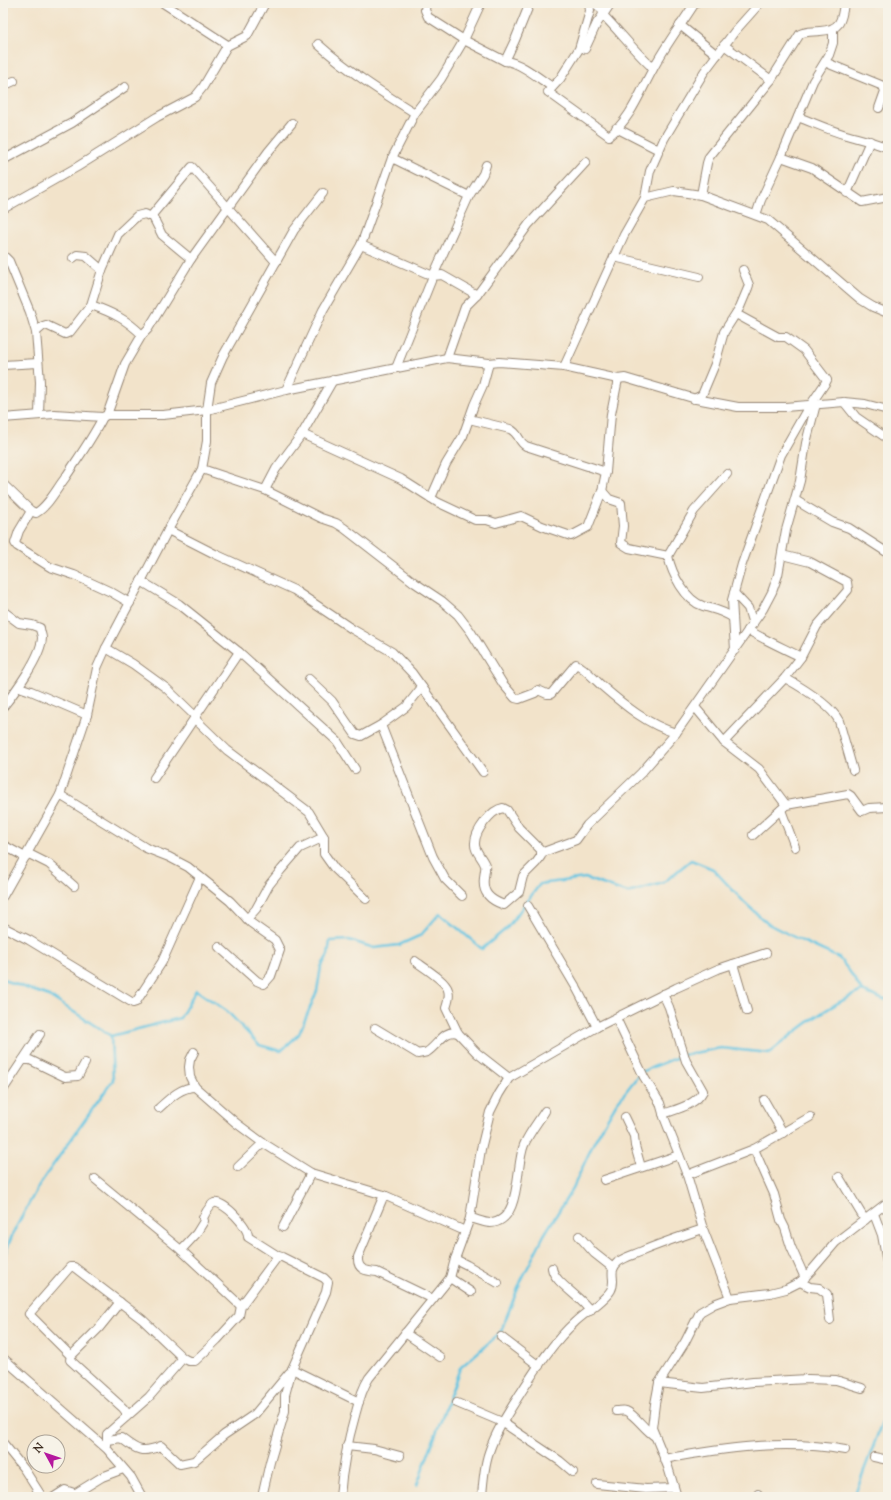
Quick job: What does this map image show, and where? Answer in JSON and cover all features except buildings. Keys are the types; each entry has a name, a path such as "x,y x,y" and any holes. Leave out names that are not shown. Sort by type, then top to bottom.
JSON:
{"street":[{"path":"162,3 227,46"},
{"path":"3,209 77,167 157,117 195,97 204,87 227,46 247,36 264,3"},
{"path":"426,3 425,10 428,17 464,40 505,61 510,61 552,87"},
{"path":"286,390 323,310 361,245 392,158 416,112 441,79 464,40 481,3"},
{"path":"505,61 530,3"},
{"path":"589,3 590,11 579,49 560,79 548,92 607,135 610,135 636,103 653,68 695,3"},
{"path":"594,3 602,9 603,15 624,36 637,54 653,68"},
{"path":"575,56 583,53 587,41 597,23 611,3"},
{"path":"701,195 709,157 771,80 800,34 833,29 837,25 842,14 844,3"},
{"path":"564,367 624,235 645,198 650,171 664,139 700,79 724,45 759,4"},
{"path":"680,25 717,55"},
{"path":"756,215 761,200 813,81 825,63 833,43 833,29"},
{"path":"318,44 338,62 379,91 416,112"},
{"path":"724,45 771,80"},
{"path":"825,63 883,86 885,91 879,108"},
{"path":"3,86 14,80"},
{"path":"3,160 72,123 125,87"},
{"path":"798,117 888,148"},
{"path":"3,484 31,511 36,513 48,502 105,416 125,364 142,335 148,329 191,259 268,152 292,123"},
{"path":"616,128 659,150"},
{"path":"847,193 870,141"},
{"path":"781,157 795,164 812,168 862,202 888,197"},
{"path":"392,158 470,196"},
{"path":"447,358 465,307 477,295 529,224 586,162"},
{"path":"396,368 433,276 486,165"},
{"path":"152,215 192,167 276,262"},
{"path":"645,198 674,190 701,195 768,220 860,299 873,307 888,313"},
{"path":"3,896 60,795 87,715 97,668 106,648 202,469 207,441 207,410 211,383 223,356 294,230 323,193"},
{"path":"36,332 46,325 68,334 91,305 102,270 118,234 136,216 145,214 149,216 152,215"},
{"path":"152,215 162,235 191,259"},
{"path":"361,245 433,276 442,275 477,295"},
{"path":"3,255 9,261 30,312 36,332 40,382 39,415"},
{"path":"73,258 77,255 86,256 102,270"},
{"path":"614,257 699,277"},
{"path":"694,399 702,395 715,364 724,332 736,314 748,288 749,285 743,270"},
{"path":"91,305 113,313 135,328 142,335"},
{"path":"735,650 732,600 742,564 782,455 814,404 827,380 804,350 786,336 778,337 736,314"},
{"path":"3,418 54,414 105,416 163,415 207,410 286,390 447,358 489,363 499,362 564,367 618,379 626,378 694,399 738,407 785,407 844,402 865,404 888,410"},
{"path":"3,365 38,363"},
{"path":"430,498 446,464 463,436 483,385 489,363"},
{"path":"302,434 401,479 430,498 475,520 487,520 496,523 521,516 542,526 571,536 588,526 602,491 606,472 611,414 618,379"},
{"path":"265,490 276,469 302,434 334,380"},
{"path":"844,402 856,417 888,439"},
{"path":"541,853 541,850 519,828 507,810 498,808 490,814 479,830 474,841 476,849 485,866 483,886 491,900 504,905 519,892 523,876 536,863 541,853 576,840 587,825 641,773 676,733 763,609 772,592 778,575 786,530 800,481 814,404"},
{"path":"469,419 516,432 522,444 526,446 606,472"},
{"path":"202,469 265,490 321,518 336,523 415,583 442,601 458,615 471,632 503,684 515,698 519,699 535,693 538,690 551,694 576,664 614,696 651,724 664,730 676,733"},
{"path":"727,474 694,511 668,556 670,567 688,596 696,603 715,609 733,618"},
{"path":"602,491 609,499 621,504 623,526 621,544 629,548 668,556"},
{"path":"795,500 832,522 849,528 888,553"},
{"path":"31,511 19,531 15,543 17,546 50,567 92,584 130,603"},
{"path":"168,530 215,554 294,590 352,629 392,652 412,673 483,772"},
{"path":"724,742 785,678 801,657 818,626 848,590 847,582 810,562 782,555"},
{"path":"141,581 179,604 239,652 337,741 355,769"},
{"path":"734,593 748,608 750,627 767,641 772,642 801,657"},
{"path":"3,611 19,623 40,628 42,638 37,654 19,687 3,707"},
{"path":"106,648 133,664 166,688 227,750 309,812 324,837 324,854 334,868 366,899"},
{"path":"154,778 239,652"},
{"path":"785,678 801,687 836,714 853,770"},
{"path":"309,679 332,701 355,734 361,736 382,725 406,707 422,687"},
{"path":"19,687 87,715"},
{"path":"695,707 724,742 759,769 783,807 795,847"},
{"path":"382,725 433,857 445,879 462,896"},
{"path":"754,835 783,807 848,794 861,810 888,807"},
{"path":"60,795 146,848 188,867 230,901 251,923 275,940 280,950 271,976 264,984 257,981 219,947"},
{"path":"246,918 256,909 269,885 300,848 324,837"},
{"path":"3,845 25,857"},
{"path":"25,857 29,854 49,864 74,886"},
{"path":"3,927 35,944 133,1003 136,1002 162,962 200,877"},
{"path":"528,906 577,989 597,1027"},
{"path":"340,1497 347,1446 362,1389 369,1378 450,1278 455,1259 470,1218 480,1149 490,1112 509,1078 597,1027 662,994 718,969 766,953"},
{"path":"415,961 443,982 448,988 449,997 446,1008 458,1032 477,1053 509,1078"},
{"path":"733,964 747,1011"},
{"path":"662,994 669,1007 686,1061 703,1091 698,1098 690,1103 663,1114"},
{"path":"616,1018 644,1077 660,1103 687,1175 703,1229 730,1298"},
{"path":"375,1028 418,1054 426,1053 447,1033 455,1031 458,1032"},
{"path":"3,1090 6,1077 24,1060 40,1034"},
{"path":"194,1052 188,1067 190,1077 195,1087 236,1123 263,1142 311,1173 384,1195 465,1231"},
{"path":"24,1060 30,1060 65,1077 78,1076 85,1063"},
{"path":"159,1108 189,1087 195,1087"},
{"path":"764,1100 783,1133"},
{"path":"470,1218 490,1223 501,1221 509,1212 514,1198 519,1164 524,1145 545,1111"},
{"path":"625,1117 634,1136 635,1146 641,1167"},
{"path":"687,1175 754,1150 810,1117"},
{"path":"238,1167 263,1142"},
{"path":"754,1150 774,1194 780,1220 785,1228 802,1280 810,1287 819,1288 827,1294 830,1320"},
{"path":"604,1180 679,1155"},
{"path":"283,1228 311,1173"},
{"path":"839,1177 865,1220"},
{"path":"94,1179 181,1250 241,1306"},
{"path":"384,1195 357,1262 360,1267 367,1271 377,1272 433,1298"},
{"path":"677,1497 652,1428 659,1383 685,1342 700,1312 714,1304 730,1298 770,1293 786,1289 802,1280 836,1242 888,1202"},
{"path":"181,1250 202,1227 204,1215 212,1204 215,1203 225,1206 238,1218 247,1230 248,1237 278,1256 282,1256 324,1278 328,1282 326,1292 292,1369 285,1395 286,1411 270,1462 262,1497"},
{"path":"874,1214 882,1235 888,1268"},
{"path":"482,1497 488,1453 502,1422 553,1347 575,1322 590,1311 611,1290 614,1268 623,1258 703,1229"},
{"path":"579,1236 594,1253 614,1268"},
{"path":"126,1418 126,1412 123,1408 72,1363 70,1356 29,1314 70,1267 74,1267 143,1320 183,1358 188,1361 195,1361 218,1340 239,1316 241,1306 278,1256"},
{"path":"455,1259 467,1264 498,1284"},
{"path":"552,1268 552,1272 556,1278 586,1304 590,1311"},
{"path":"450,1278 471,1292"},
{"path":"70,1356 99,1328 120,1302"},
{"path":"405,1333 440,1357"},
{"path":"501,1337 539,1366"},
{"path":"3,1358 108,1444"},
{"path":"142,1497 108,1444 106,1435 149,1397 183,1358"},
{"path":"292,1369 359,1402"},
{"path":"108,1444 121,1438 138,1451 152,1450 161,1446 180,1464 194,1461 224,1436 255,1414 292,1369"},
{"path":"659,1383 703,1388 753,1382 808,1379 836,1380 862,1388"},
{"path":"457,1403 502,1422 560,1461 573,1472"},
{"path":"616,1411 625,1411 634,1417 648,1433 656,1437"},
{"path":"3,1442 24,1469 42,1497"},
{"path":"347,1446 374,1449 400,1456"},
{"path":"664,1459 756,1446 823,1446 845,1450"},
{"path":"874,1457 888,1460"},
{"path":"54,1497 65,1490 74,1494 102,1477 123,1469"},
{"path":"597,1484 646,1489 674,1488"}],"waterway":[{"path":"111,1036 180,1018 196,990 227,1011 259,1045 281,1051 299,1034 317,991 321,967 328,955 330,941 349,940 374,948 399,945 421,935 440,913 482,949 507,928 540,884 585,878 628,893 663,883 691,860 713,869 745,903 768,924 839,958 862,991 884,1000 888,998"},
{"path":"3,978 9,982 49,996 111,1036"},
{"path":"417,1485 460,1368 500,1333 521,1281 544,1235 573,1188 594,1142 616,1104 641,1072 683,1055 721,1048 769,1053 825,1011 862,991"},
{"path":"3,1258 14,1231 39,1185 113,1080 111,1036"},
{"path":"854,1497 888,1407"}]}
